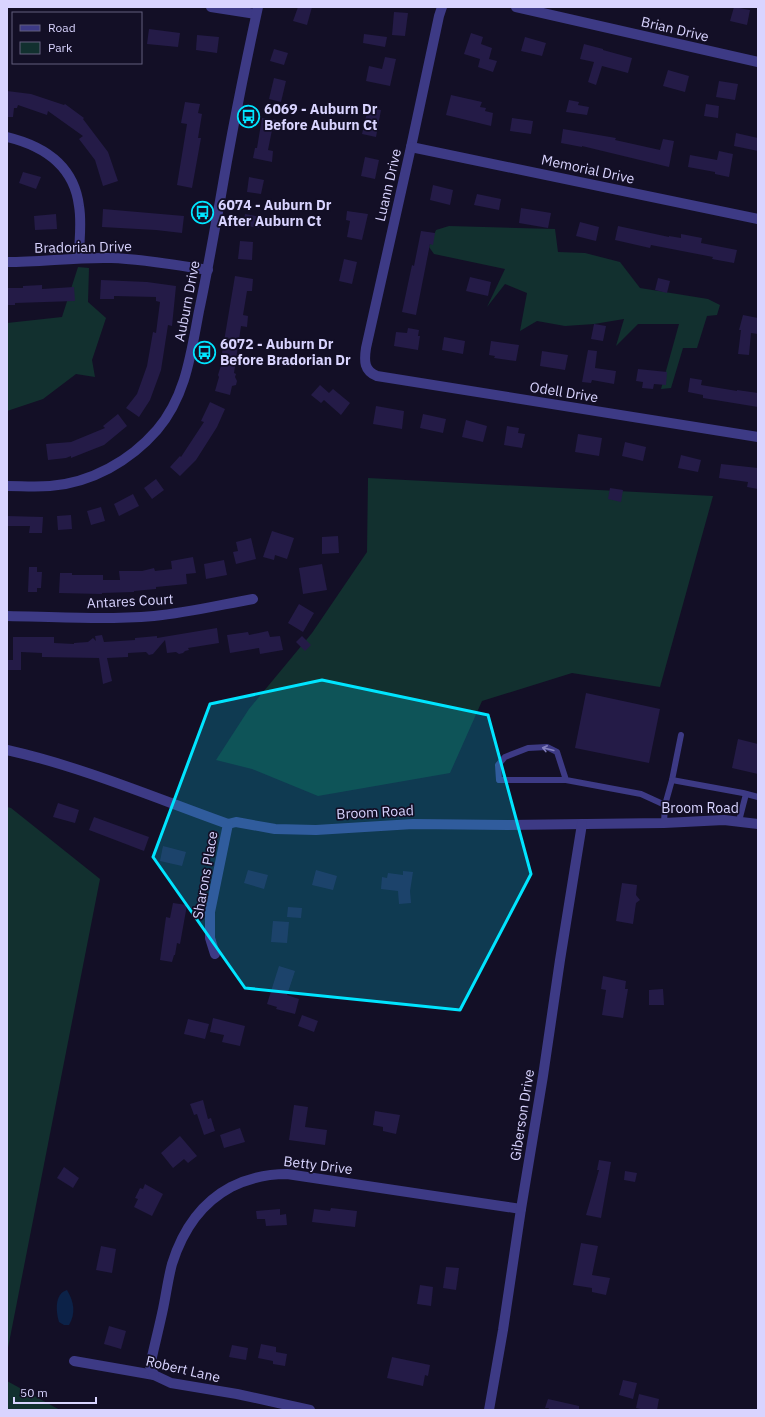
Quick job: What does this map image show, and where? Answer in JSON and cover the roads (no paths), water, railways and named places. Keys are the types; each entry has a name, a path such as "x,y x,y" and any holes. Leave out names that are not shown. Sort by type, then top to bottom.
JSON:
{"street":[{"path":"211,7 257,11"},
{"name":"Luann Drive","path":"367,369 364,357 412,147 438,16 442,7"},
{"name":"Brian Drive","path":"516,7 758,62"},
{"name":"Auburn Drive","path":"7,486 60,484 92,476 114,466 144,444 171,409 185,380 208,270 232,132 257,11"},
{"path":"7,137 42,149 57,161 69,176 76,191 79,206 79,258"},
{"name":"Memorial Drive","path":"412,147 758,219"},
{"name":"Bradorian Drive","path":"7,262 34,262 79,258 111,258 151,261 208,270"},
{"name":"Odell Drive","path":"367,369 372,374 377,376 758,437"},
{"name":"Antares Court","path":"7,616 104,618 154,616 196,610 253,598"},
{"name":"Broom Road","path":"7,750 77,768 228,824 236,822 275,829 316,830 413,824 508,825 664,823 724,820 758,824"},
{"name":"Sharons Place","path":"215,954 210,938 210,912 228,824"},
{"name":"Giberson Drive","path":"489,1410 503,1330 582,824"},
{"name":"Betty Drive","path":"154,1375 150,1366 172,1265 181,1240 204,1207 222,1192 237,1184 264,1176 287,1174 521,1209"},
{"name":"Robert Lane","path":"74,1361 154,1375 171,1383 237,1394 310,1410"}],"lane":[{"path":"664,823 665,805 672,780 681,735"},
{"path":"566,780 557,752 547,747 528,748 505,757 498,765 499,780 566,780 641,794 665,805"},
{"path":"672,780 758,797"},
{"path":"739,821 746,794"}],"water":[{"path":"67,1290 73,1303 73,1316 69,1325 64,1325 59,1322 57,1304 60,1295"}],"place":[{"name":"6069 - Auburn Dr Before Auburn Ct","path":"249,117"},
{"name":"6074 - Auburn Dr After Auburn Ct","path":"203,213"},
{"name":"6072 - Auburn Dr Before Bradorian Dr","path":"204,352"}]}
